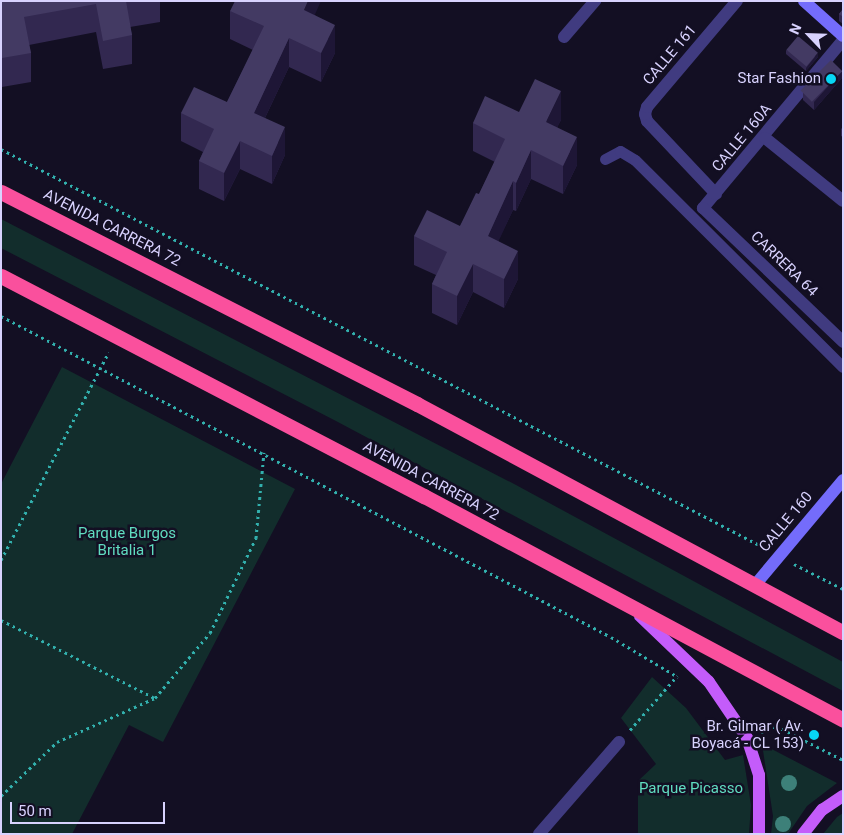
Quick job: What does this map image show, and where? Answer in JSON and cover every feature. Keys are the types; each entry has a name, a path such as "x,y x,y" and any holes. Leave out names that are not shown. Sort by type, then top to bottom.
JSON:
{"highway":[{"name":"AVENIDA CARRERA 72","path":"1,192 392,391 843,632"},
{"name":"AVENIDA CARRERA 72","path":"1,276 118,336 843,720"}],"main road":[{"path":"629,606 709,682 748,738 759,775 759,834"},
{"path":"803,834 822,810 843,796"}],"street":[{"path":"564,37 595,1"},
{"name":"CALLE 161","path":"716,194 647,121 647,108 737,1"},
{"path":"804,1 843,36"},
{"name":"CALLE 160A","path":"703,208 765,138 843,40"},
{"path":"765,138 843,201"},
{"name":"CARRERA 64","path":"703,208 843,342"},
{"name":"CALLE 160","path":"755,585 843,480"},
{"path":"539,834 619,742"}],"lane":[{"path":"605,159 620,151 635,160 843,366"}],"path":[{"path":"1,149 843,589"},
{"path":"1,316 264,452 611,637 685,682"},
{"path":"1,560 118,336"},
{"path":"1,796 57,742 155,698 210,633 256,538 264,452"},
{"path":"1,620 155,698"},
{"path":"619,742 677,676"},
{"path":"776,726 843,760"}],"green space":[{"path":"1,219 516,485 843,662 843,691 336,421 1,248"},
{"name":"Parque Burgos Britalia 1","path":"62,367 295,489 163,742 129,725 72,834 1,834 1,484"},
{"name":"Parque Picasso","path":"652,677 686,708 725,760 743,755 751,805 749,834 638,834 638,781 656,764 621,718"},
{"path":"762,744 837,783 807,806 788,834 771,834 773,816"},
{"path":"843,813 843,834 823,834 837,817"}],"building":[{"path":"1,1 126,1 132,35 103,41 96,4 24,17 31,53 2,58"},
{"path":"235,1 308,1 304,10 335,25 321,53 289,38 254,113 285,127 272,156 240,141 224,173 199,161 214,129 181,113 194,87 227,102 264,26 230,11"},
{"path":"843,9 843,17 839,14"},
{"path":"798,36 818,53 806,67 786,50"},
{"path":"831,60 842,71 812,102 801,90"},
{"path":"535,79 561,91 546,122 577,137 563,166 531,150 516,183 513,181 488,236 518,251 504,279 473,264 457,296 432,284 447,252 414,236 427,210 460,226 476,193 479,194 505,139 473,123 485,96 519,112"}],"place":[{"name":"Star Fashion","path":"831,79"},
{"name":"Br. Gilmar ( Av. Boyacá - CL 153)","path":"814,735"}]}
